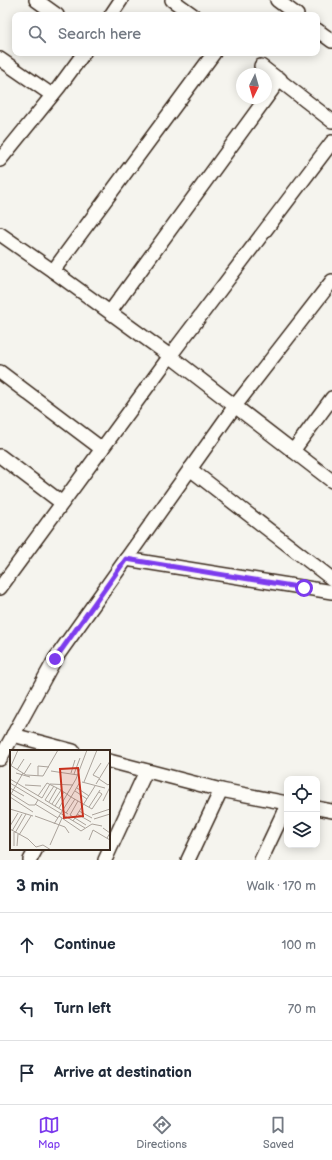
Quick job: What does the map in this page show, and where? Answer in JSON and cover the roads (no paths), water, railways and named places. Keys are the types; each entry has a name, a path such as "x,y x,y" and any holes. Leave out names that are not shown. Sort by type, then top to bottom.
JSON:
{"street":[{"path":"36,0 53,12"},
{"path":"113,12 120,0"},
{"path":"172,0 189,12"},
{"path":"277,0 293,12"},
{"path":"320,32 332,42"},
{"path":"2,152 52,95 82,56"},
{"path":"53,271 212,56"},
{"path":"0,59 52,95"},
{"path":"261,66 280,79 332,121"},
{"path":"110,312 280,79"},
{"path":"0,588 170,356 332,142"},
{"path":"0,234 170,356 332,481"},
{"path":"0,759 55,659 235,406 332,281"},
{"path":"0,372 102,448"},
{"path":"293,451 332,398"},
{"path":"0,456 62,503"},
{"path":"190,469 332,578"},
{"path":"126,559 332,592"},
{"path":"13,735 68,750"},
{"path":"110,761 221,790 284,803"},
{"path":"110,849 146,771"},
{"path":"188,860 221,790"},
{"path":"320,809 332,811"},
{"path":"261,860 284,810"},
{"path":"30,860 35,850"},
{"path":"105,860 110,850"}]}
